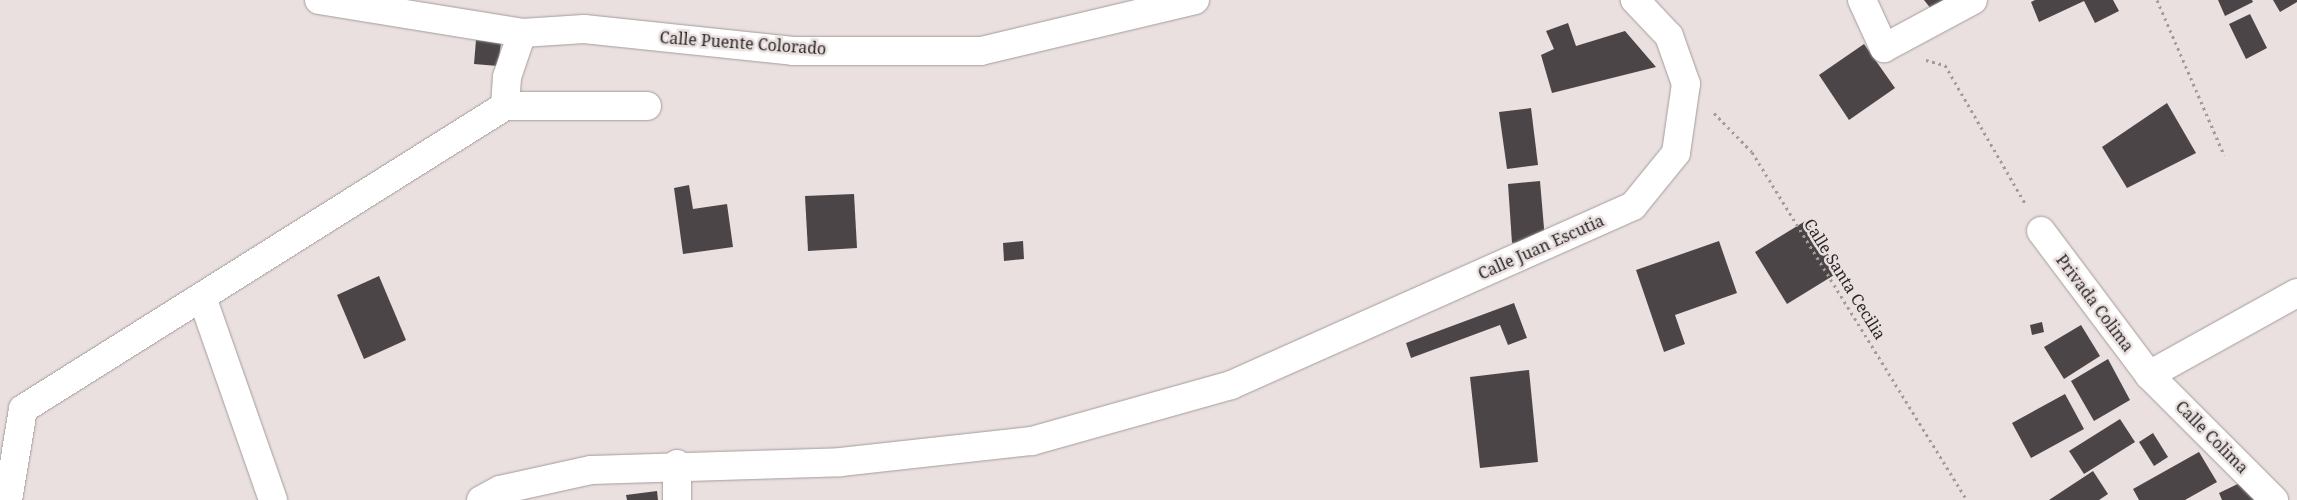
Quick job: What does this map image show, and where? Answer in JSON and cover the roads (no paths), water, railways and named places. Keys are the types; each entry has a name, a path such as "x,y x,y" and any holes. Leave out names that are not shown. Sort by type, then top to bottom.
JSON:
{"street":[{"name":"Calle Puente Colorado","path":"319,0 522,33 584,30 793,51 981,51 1196,0"},
{"name":"Calle Juan Escutia","path":"481,500 500,490 591,470 677,464 841,462 1032,440 1231,385 1633,206 1676,153 1686,84 1669,36 1635,0"},
{"path":"1862,0 1884,48 1973,0"},
{"path":"505,106 507,77 522,33"},
{"path":"8,500 23,409 505,106 647,106"},
{"name":"Privada Colima","path":"2041,231 2149,374"},
{"path":"2149,374 2297,292"},
{"path":"202,296 273,500"},
{"name":"Calle Colima","path":"2149,374 2274,500"},
{"path":"677,464 677,500"}]}
